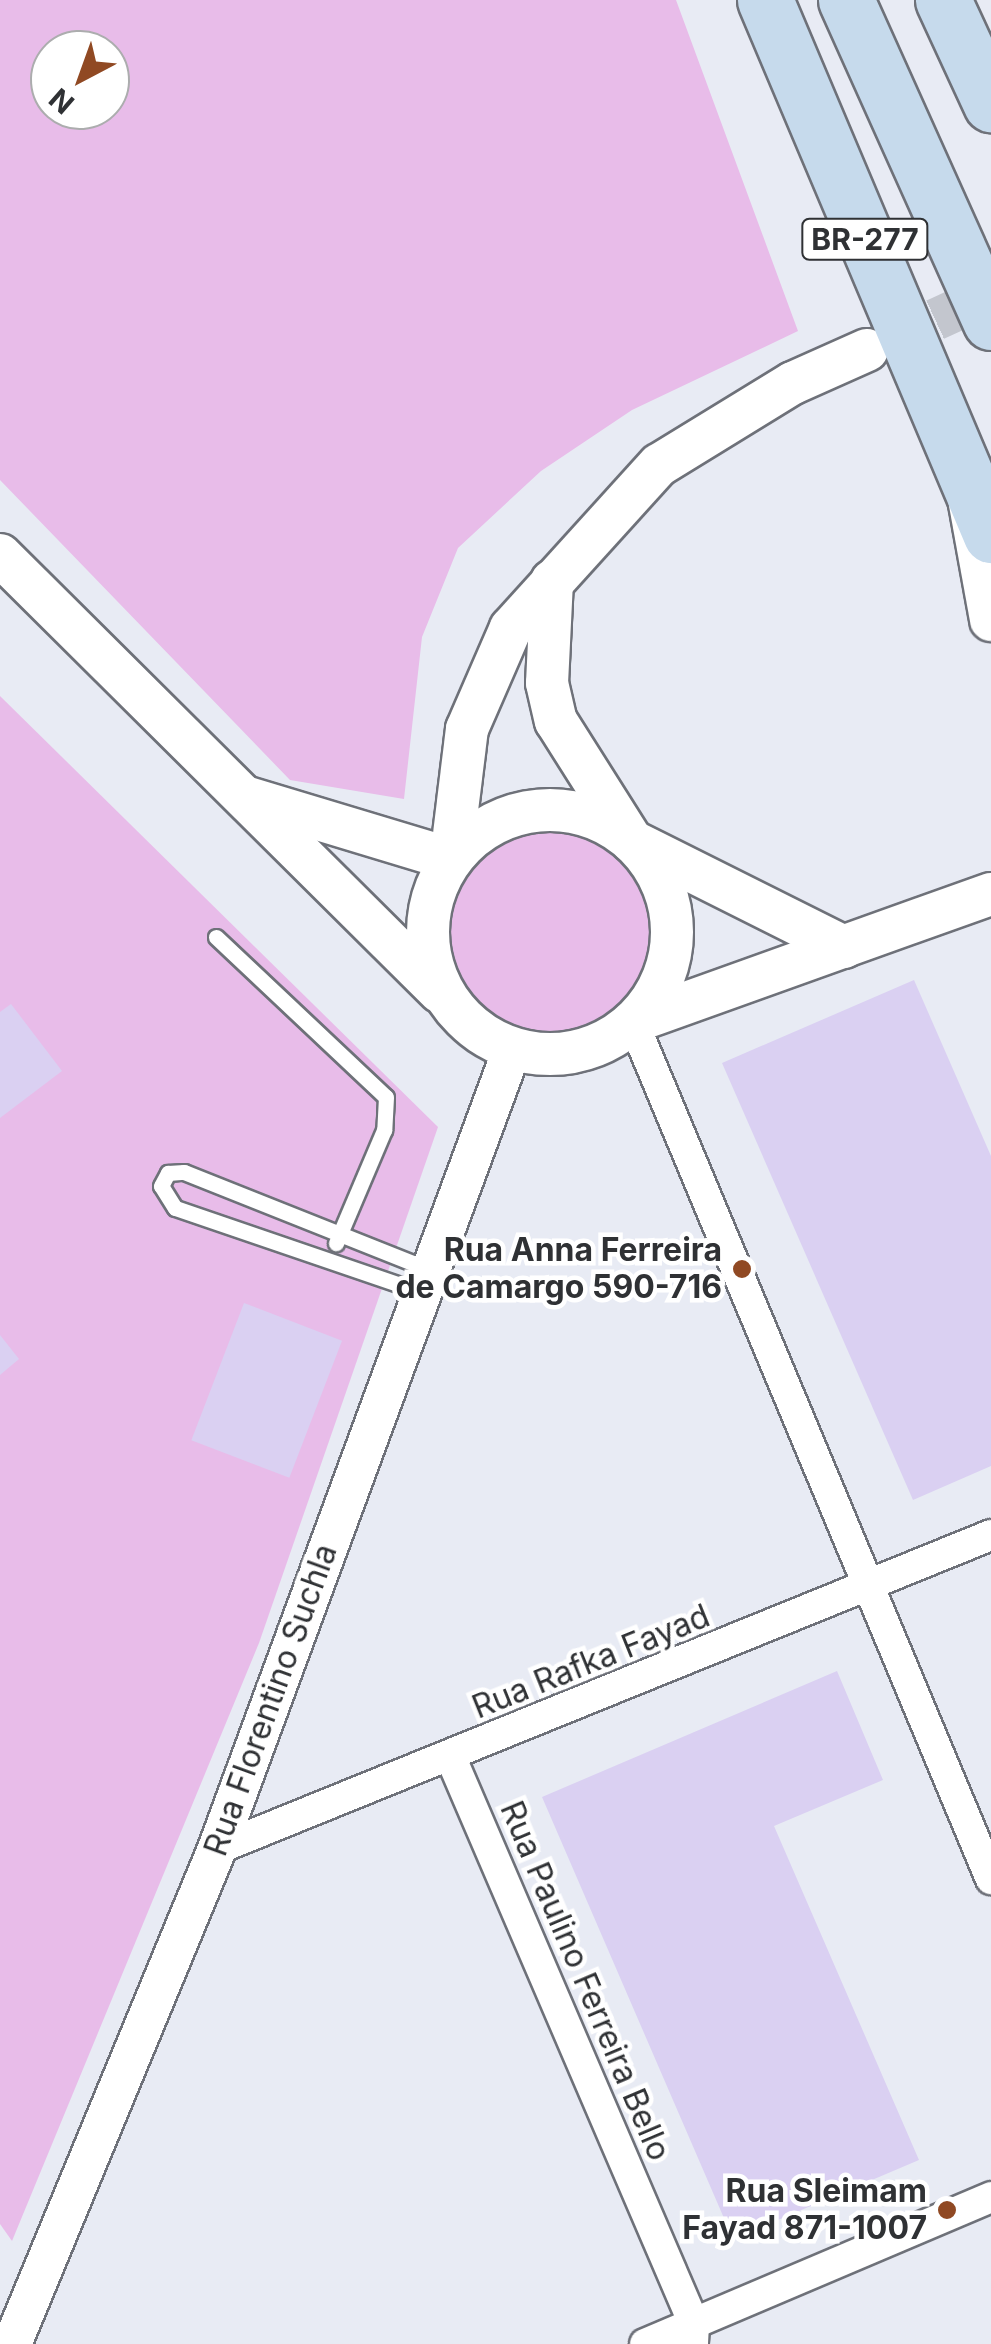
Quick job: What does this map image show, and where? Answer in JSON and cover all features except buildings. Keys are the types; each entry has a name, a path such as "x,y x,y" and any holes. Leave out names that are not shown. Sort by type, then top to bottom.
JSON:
{"highway":[{"name":"BR-277","path":"765,0 991,536"},
{"name":"BR-277","path":"846,0 991,322"},
{"path":"943,0 991,104"}],"main road":[{"path":"451,1003 427,931 451,859 458,772 477,699 511,628 658,465 792,383 867,350"},
{"path":"966,479 991,620"},
{"path":"0,555 451,1003 512,1050 588,1048 633,1022 991,894"},
{"path":"552,582 547,682 556,721 662,882 673,932 662,982 633,1022"},
{"path":"240,796 451,859"},
{"path":"451,859 489,825 537,810 588,815 632,841 844,946"}],"street":[{"path":"633,1022 991,1879"},
{"name":"Rua Florentino Suchla","path":"8,2334 217,1850 512,1050"},
{"name":"Rua Rafka Fayad","path":"217,1850 991,1535"},
{"name":"Rua Paulino Ferreira Bello","path":"451,1758 694,2334"},
{"path":"645,2344 694,2334 991,2197"}],"lane":[{"path":"216,937 386,1097 384,1130 331,1256"},
{"path":"168,1172 184,1172 339,1233 426,1281 175,1208 161,1186 168,1172"}],"shaded area":[{"path":"0,0 676,0 798,331 632,410 541,471 458,548 422,637 404,799 290,780 0,480"},
{"path":"0,696 438,1127 259,1643 12,2241 0,2224"},
{"path":"550,828 590,836 624,858 646,892 654,932 646,972 624,1006 590,1028 550,1036 510,1028 476,1006 454,972 446,932 454,892 476,858 510,836"}],"tunnel":[{"path":"878,346 991,294"}],"place":[{"name":"Rua Anna Ferreira de Camargo 590-716","path":"742,1269"},
{"name":"Rua Sleimam Fayad 871-1007","path":"947,2210"}]}
